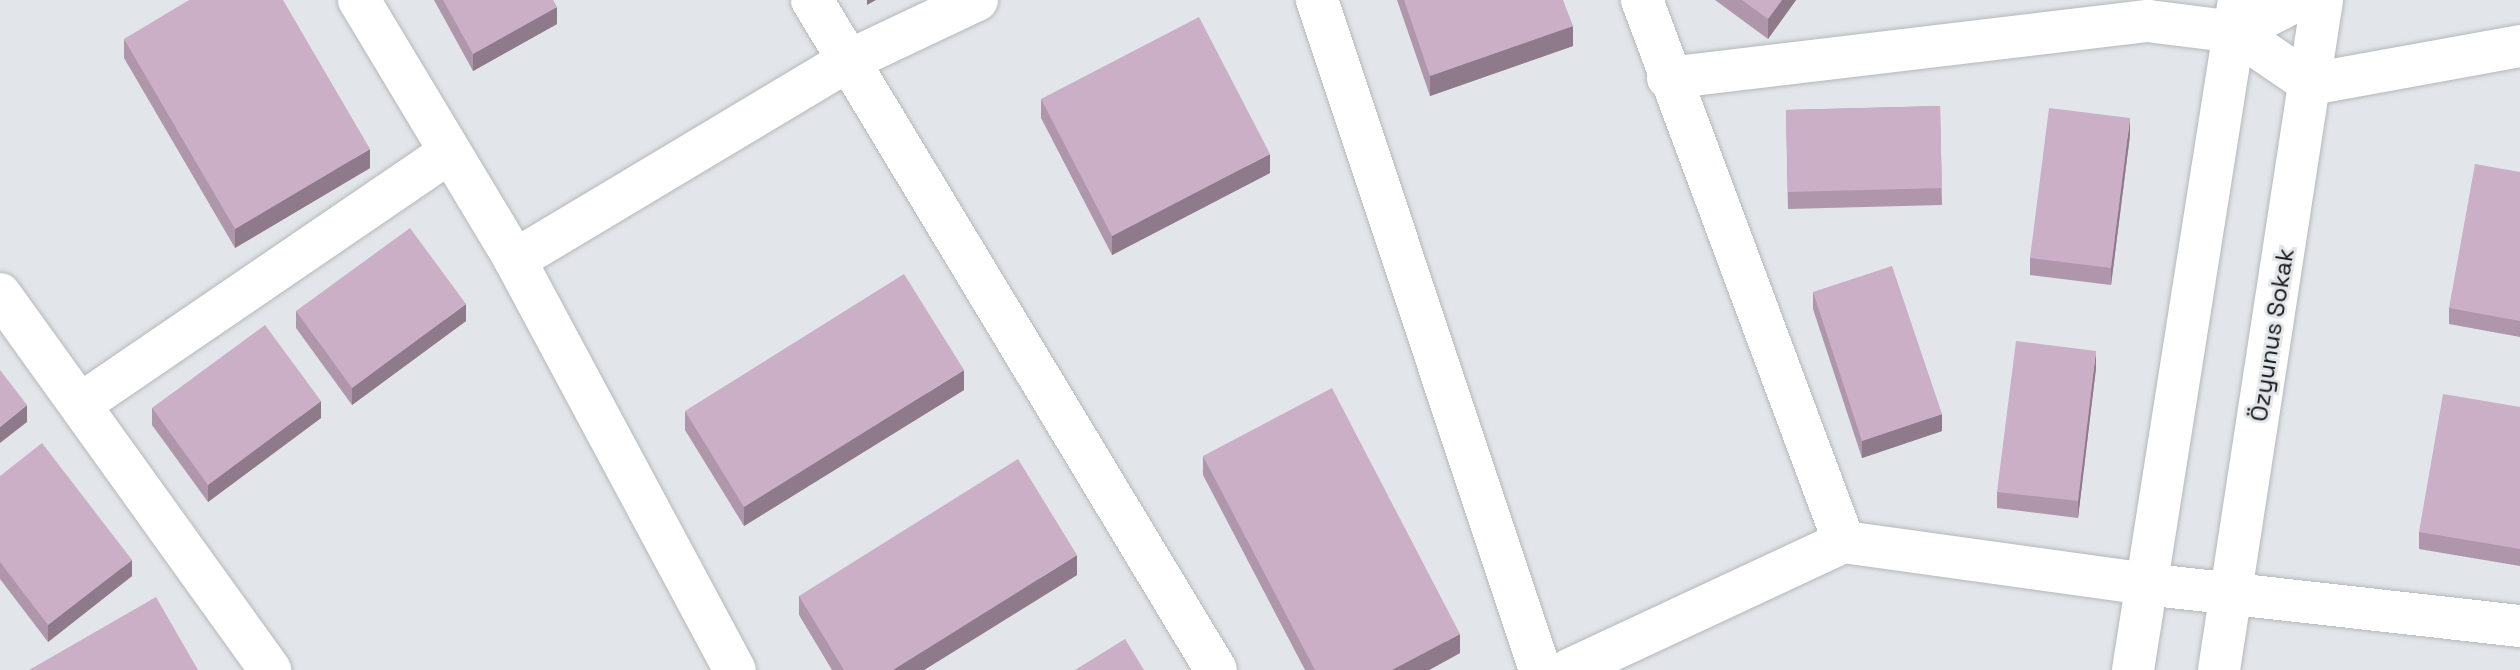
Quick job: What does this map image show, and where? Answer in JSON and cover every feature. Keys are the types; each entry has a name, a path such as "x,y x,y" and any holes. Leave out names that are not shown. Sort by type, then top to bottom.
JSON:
{"street":[{"path":"359,0 447,154 515,260 735,670"},
{"path":"812,0 846,62 1216,670"},
{"path":"515,260 846,62 977,0"},
{"path":"1317,0 1540,670"},
{"path":"1642,0 1668,78 1844,542"},
{"path":"1668,78 2148,21 2237,16 2298,0"},
{"name":"Özyunus Sokak","path":"2219,670 2322,0"},
{"path":"2237,16 2311,84 2520,46"},
{"path":"2133,670 2237,16"},
{"path":"82,403 447,154"},
{"path":"0,294 82,403 270,670"},
{"path":"1569,670 1844,542 2145,584 2520,626"}],"building":[{"path":"189,0 283,0 370,149 235,229 124,39"},
{"path":"443,0 553,0 557,7 473,54"},
{"path":"1404,0 1563,0 1573,26 1430,76"},
{"path":"1742,0 1782,0 1768,19"},
{"path":"1199,17 1270,154 1112,236 1041,99"},
{"path":"1940,106 1942,188 1788,192 1786,110"},
{"path":"2049,108 2130,118 2111,268 2030,258"},
{"path":"2475,164 2520,172 2520,321 2449,308"},
{"path":"410,228 466,304 352,388 296,311"},
{"path":"1892,266 1942,414 1862,441 1813,292"},
{"path":"904,274 964,370 744,507 685,411"},
{"path":"265,325 321,401 208,485 152,408"},
{"path":"2016,341 2096,351 2078,501 1997,492"},
{"path":"0,370 27,405 0,427"},
{"path":"1332,388 1460,634 1392,670 1315,670 1203,456"},
{"path":"2443,394 2520,407 2520,549 2419,532"},
{"path":"42,443 132,560 48,625 0,562 0,476"},
{"path":"1018,459 1077,555 893,670 844,670 799,596"},
{"path":"156,597 198,670 29,670"},
{"path":"1125,639 1144,670 1075,670"}]}
